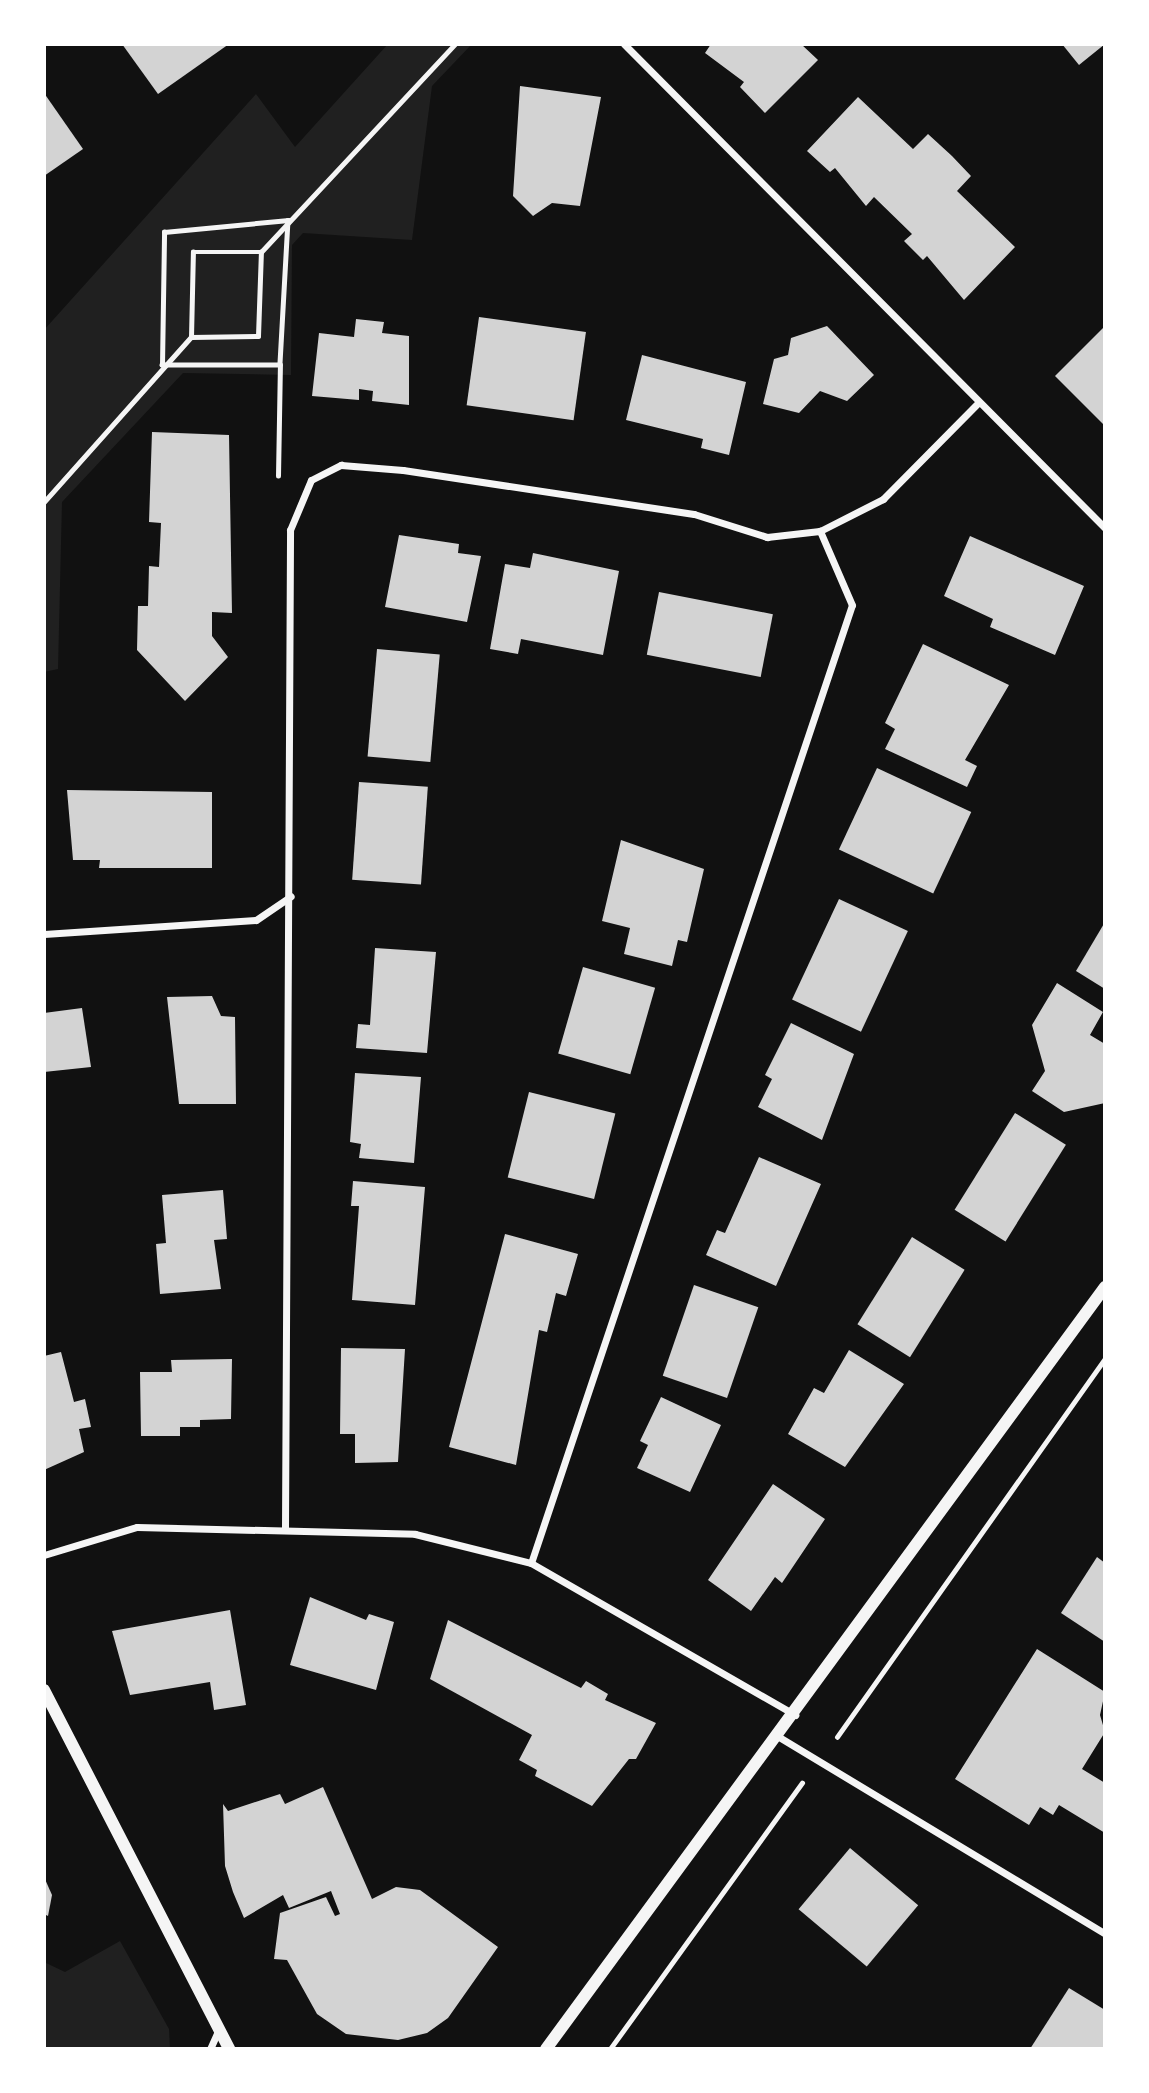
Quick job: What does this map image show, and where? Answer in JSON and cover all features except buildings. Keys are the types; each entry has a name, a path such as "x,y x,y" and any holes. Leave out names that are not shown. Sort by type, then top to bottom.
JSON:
{"street":[{"path":"624,44 1105,528"},
{"path":"285,1528 291,896 290,530 311,480 341,465 694,514 767,537 820,531 883,499 979,402"},
{"path":"531,1563 852,604 820,531"},
{"path":"44,934 256,920 291,896"},
{"path":"546,2049 779,1737 1105,1287"},
{"path":"44,1555 137,1527 285,1528 415,1534 531,1563 795,1715"},
{"path":"44,1690 228,2048"},
{"path":"779,1737 1105,1934"},
{"path":"210,2049 218,2031"}],"path":[{"path":"44,502 162,365 191,337 258,336 261,252 455,44"},
{"path":"162,365 164,232 288,220"},
{"path":"288,220 278,484 290,530"},
{"path":"191,337 193,252 261,252"},
{"path":"162,365 281,365"},
{"path":"610,2049 1105,1359"}],"shaded area":[{"path":"388,44 494,44 471,45 432,86 412,240 303,233 292,245 291,375 183,373 62,502 58,669 44,672 44,330 256,94 295,147"},
{"path":"120,1941 169,2029 170,2049 44,2049 44,1962 65,1972"}]}
